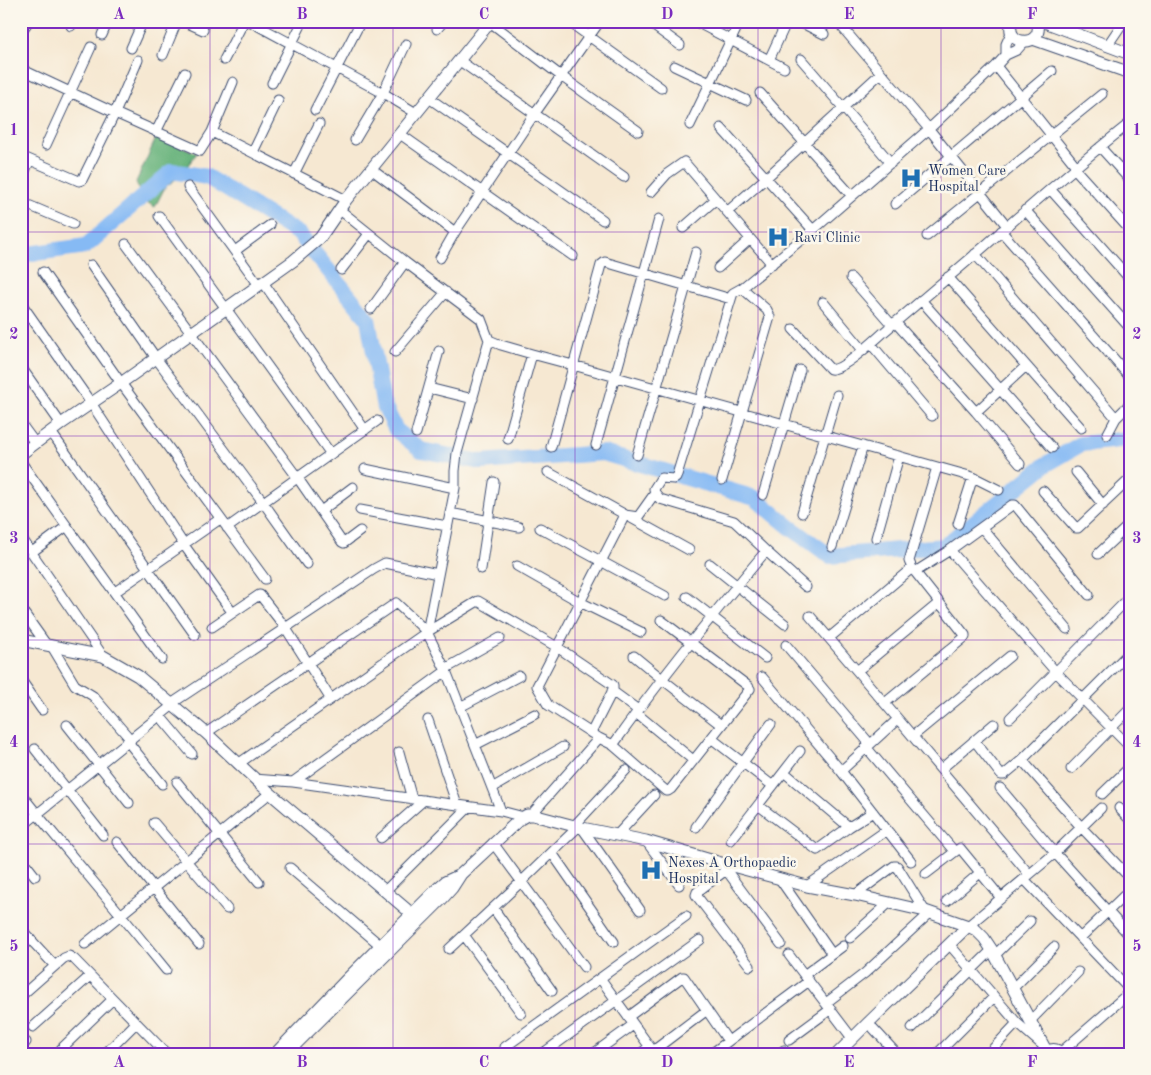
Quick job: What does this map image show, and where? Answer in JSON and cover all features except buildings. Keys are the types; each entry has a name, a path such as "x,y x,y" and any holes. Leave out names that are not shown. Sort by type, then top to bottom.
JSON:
{"main road":[{"path":"21,30 27,21"}],"street":[{"path":"102,35 108,21"},
{"path":"131,48 143,21"},
{"path":"163,55 177,21"},
{"path":"183,21 203,30"},
{"path":"224,60 244,21"},
{"path":"249,21 383,93 416,113"},
{"path":"272,82 303,21"},
{"path":"568,21 661,88"},
{"path":"440,258 455,232 535,113 600,21"},
{"path":"647,21 680,44"},
{"path":"690,125 740,21"},
{"path":"769,60 787,21"},
{"path":"798,21 824,34"},
{"path":"625,515 638,517 661,478 676,478 733,293 742,288 813,230 929,129 1006,55 1017,50 1029,40 1038,31 1037,21"},
{"path":"1042,21 1130,54"},
{"path":"1108,46 1124,21"},
{"path":"21,454 293,261 320,238 371,169 490,22 561,76 638,130"},
{"path":"315,110 360,23"},
{"path":"700,24 784,68"},
{"path":"1008,26 1016,39 1029,40 1130,74"},
{"path":"1006,55 1008,26"},
{"path":"842,27 980,192 1004,228 1130,376"},
{"path":"355,140 383,93 406,44"},
{"path":"46,146 91,47"},
{"path":"21,179 25,158 79,181 82,180 115,113 138,60"},
{"path":"801,60 890,163"},
{"path":"460,61 624,177"},
{"path":"674,66 746,100"},
{"path":"996,66 1075,167 1130,230"},
{"path":"21,69 200,151 212,132 233,82"},
{"path":"896,204 1052,72"},
{"path":"156,132 185,73"},
{"path":"727,212 881,73"},
{"path":"760,92 852,196"},
{"path":"927,236 1102,94"},
{"path":"429,98 603,220"},
{"path":"253,152 278,100"},
{"path":"294,174 319,124"},
{"path":"721,128 813,230"},
{"path":"794,329 831,370 845,364 948,278 1075,167 1128,128"},
{"path":"212,132 294,174 343,205 369,234 481,320 489,340 457,453 455,488 427,632"},
{"path":"400,134 573,256"},
{"path":"1100,147 1130,180"},
{"path":"651,192 667,174 684,162 772,264"},
{"path":"371,169 455,232"},
{"path":"188,187 261,284 365,430"},
{"path":"1050,188 1130,279"},
{"path":"683,228 716,199"},
{"path":"21,202 74,224"},
{"path":"1025,210 1130,328"},
{"path":"159,216 331,454"},
{"path":"596,445 660,219"},
{"path":"235,251 270,225"},
{"path":"341,270 369,234"},
{"path":"718,268 750,239"},
{"path":"126,244 297,477 343,543 360,530"},
{"path":"637,455 696,252"},
{"path":"976,254 1116,418"},
{"path":"371,309 405,262"},
{"path":"550,447 601,265 605,262 731,299"},
{"path":"91,265 156,358 263,502 306,564"},
{"path":"43,272 121,383 265,579"},
{"path":"851,278 976,412 1020,464"},
{"path":"948,278 1081,428"},
{"path":"722,480 770,317 767,310 742,288"},
{"path":"395,352 446,292"},
{"path":"921,300 1052,448"},
{"path":"823,302 932,416"},
{"path":"21,304 91,403 184,545 232,612"},
{"path":"489,340 501,346 573,364 973,477 999,490"},
{"path":"416,433 440,351"},
{"path":"508,439 532,354"},
{"path":"976,412 1026,366"},
{"path":"21,367 62,424"},
{"path":"763,494 800,370"},
{"path":"429,388 473,399"},
{"path":"802,513 837,395"},
{"path":"1107,435 1116,418 1128,408"},
{"path":"227,528 377,421"},
{"path":"21,424 35,443"},
{"path":"51,432 195,635"},
{"path":"832,547 862,446"},
{"path":"876,538 898,456"},
{"path":"21,462 162,659"},
{"path":"885,703 965,637 913,570 909,561 937,467"},
{"path":"365,469 455,488"},
{"path":"548,472 689,550"},
{"path":"1076,472 1103,505"},
{"path":"958,524 973,477"},
{"path":"1043,491 1079,528 1130,479"},
{"path":"481,570 494,482"},
{"path":"321,511 353,488"},
{"path":"654,491 660,499 734,521 806,587"},
{"path":"828,638 913,570 950,550 1012,506 1016,506 1090,595"},
{"path":"360,510 448,526"},
{"path":"450,513 519,527"},
{"path":"625,515 536,686 548,705 613,745 668,791 750,689 661,620"},
{"path":"115,592 220,519"},
{"path":"1098,554 1130,524"},
{"path":"32,552 67,526"},
{"path":"540,528 664,596"},
{"path":"982,528 1067,629"},
{"path":"21,537 103,656"},
{"path":"950,550 1056,671 1130,747"},
{"path":"613,745 662,679 766,551"},
{"path":"21,827 130,741 172,705 285,627 374,569 385,563 438,574"},
{"path":"710,564 785,624"},
{"path":"517,566 580,602 641,632"},
{"path":"212,627 260,594 285,627 330,698"},
{"path":"1010,718 1130,597"},
{"path":"687,598 766,658"},
{"path":"238,764 427,632 478,601 557,647 611,683 612,691 591,733"},
{"path":"206,733 396,603 427,632 446,670 501,811"},
{"path":"857,670 940,603"},
{"path":"21,609 75,685 93,696 162,784"},
{"path":"810,616 941,769 1027,877 1080,938 1130,991 1061,1053 1054,1049 1045,1050"},
{"path":"293,782 446,670 500,638"},
{"path":"21,640 103,656 138,676 206,733 254,779 415,918"},
{"path":"786,645 954,851"},
{"path":"974,740 1002,775 1004,775 1022,760 1130,652"},
{"path":"634,656 721,725"},
{"path":"913,736 1010,656"},
{"path":"460,707 519,676"},
{"path":"762,677 841,771 911,861"},
{"path":"21,680 42,710"},
{"path":"612,691 693,760"},
{"path":"1071,769 1130,709"},
{"path":"475,745 535,714"},
{"path":"160,716 192,754"},
{"path":"841,771 898,719"},
{"path":"428,720 457,805"},
{"path":"696,826 771,724"},
{"path":"941,769 994,724"},
{"path":"67,725 129,803"},
{"path":"286,1054 415,918 441,886 461,874 494,843 527,816 599,738"},
{"path":"710,738 773,786"},
{"path":"492,788 563,747"},
{"path":"35,749 103,835"},
{"path":"399,752 412,799"},
{"path":"731,840 800,752"},
{"path":"1022,760 1082,828 1130,878"},
{"path":"1102,794 1130,767"},
{"path":"448,949 578,827 626,770"},
{"path":"784,772 849,827"},
{"path":"254,779 293,782 469,806 527,816 539,816 578,827 646,841 724,867 779,878 807,886 855,894 927,912 968,926 976,930 984,938 994,953 1045,1050"},
{"path":"177,782 259,882"},
{"path":"1000,788 1055,853 1130,936"},
{"path":"85,944 270,793"},
{"path":"21,794 166,970"},
{"path":"617,835 654,794"},
{"path":"382,838 424,800"},
{"path":"758,805 817,850 873,812"},
{"path":"385,891 469,806"},
{"path":"837,1054 968,926 1055,853 1101,808"},
{"path":"1119,808 1130,820"},
{"path":"154,823 227,909"},
{"path":"578,827 640,910"},
{"path":"807,886 887,830"},
{"path":"646,841 679,885"},
{"path":"117,842 199,944"},
{"path":"494,843 584,967"},
{"path":"926,874 958,848 961,848 1002,898"},
{"path":"552,853 614,942"},
{"path":"21,858 35,876"},
{"path":"855,894 894,866 897,866 927,912"},
{"path":"724,867 781,944"},
{"path":"724,867 696,892 696,895 750,966"},
{"path":"290,868 380,946"},
{"path":"946,902 981,872"},
{"path":"779,878 832,954"},
{"path":"1080,938 1130,890"},
{"path":"850,938 888,903"},
{"path":"493,908 552,991"},
{"path":"789,1040 868,970 927,912"},
{"path":"505,1047 686,916"},
{"path":"275,1054 380,946 415,918"},
{"path":"912,1028 972,970 1030,921"},
{"path":"21,929 55,966"},
{"path":"464,935 521,1013"},
{"path":"21,945 28,938"},
{"path":"542,1054 700,940"},
{"path":"949,944 1017,1023 1045,1050"},
{"path":"711,1054 843,946"},
{"path":"1013,988 1054,946"},
{"path":"789,955 852,1038"},
{"path":"21,996 64,958 70,956 136,1022 161,1052"},
{"path":"1030,1021 1078,972"},
{"path":"33,1027 90,976"},
{"path":"628,1017 683,976 728,1041"},
{"path":"600,978 652,1050"},
{"path":"937,1054 994,997"},
{"path":"61,1049 113,999"},
{"path":"640,1054 652,1050 706,1010"},
{"path":"105,1054 136,1022"},
{"path":"988,1054 1017,1023"},
{"path":"593,1054 633,1025"},
{"path":"873,1028 897,1054"}],"green space":[{"path":"157,136 197,153 180,176 165,187 155,207 143,200 136,182"}],"waterway":[{"path":"21,255 86,246 172,171 207,177 299,234 368,319 383,403 396,430 421,450 481,462 603,453 755,498 790,527 830,556 944,546 1045,465 1081,444 1130,439"}],"place":[{"name":"Women Care Hospital","path":"911,178"},
{"name":"Ravi Clinic","path":"778,237"},
{"name":"Nexes A Orthopaedic Hospital","path":"651,870"}]}
